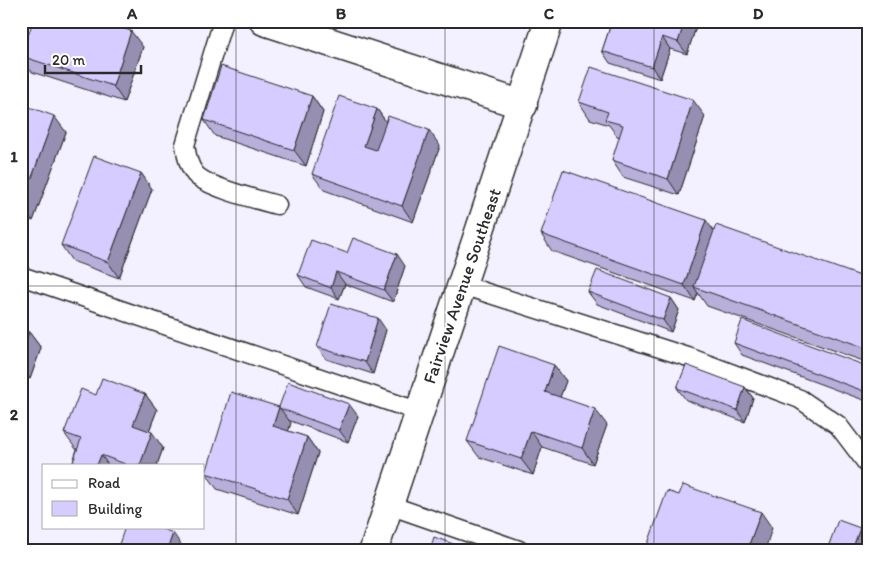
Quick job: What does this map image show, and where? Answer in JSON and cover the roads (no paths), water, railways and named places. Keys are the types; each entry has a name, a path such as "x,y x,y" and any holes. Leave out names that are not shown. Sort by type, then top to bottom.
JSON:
{"main road":[{"path":"264,21 523,105"},
{"name":"Fairview Avenue Southeast","path":"374,550 523,105 549,21"}],"lane":[{"path":"223,21 185,145 187,161 196,176 212,184 276,205"},
{"path":"21,276 420,412"},
{"path":"462,286 688,358 800,399 838,425 869,466"},
{"path":"389,505 518,550"}]}
